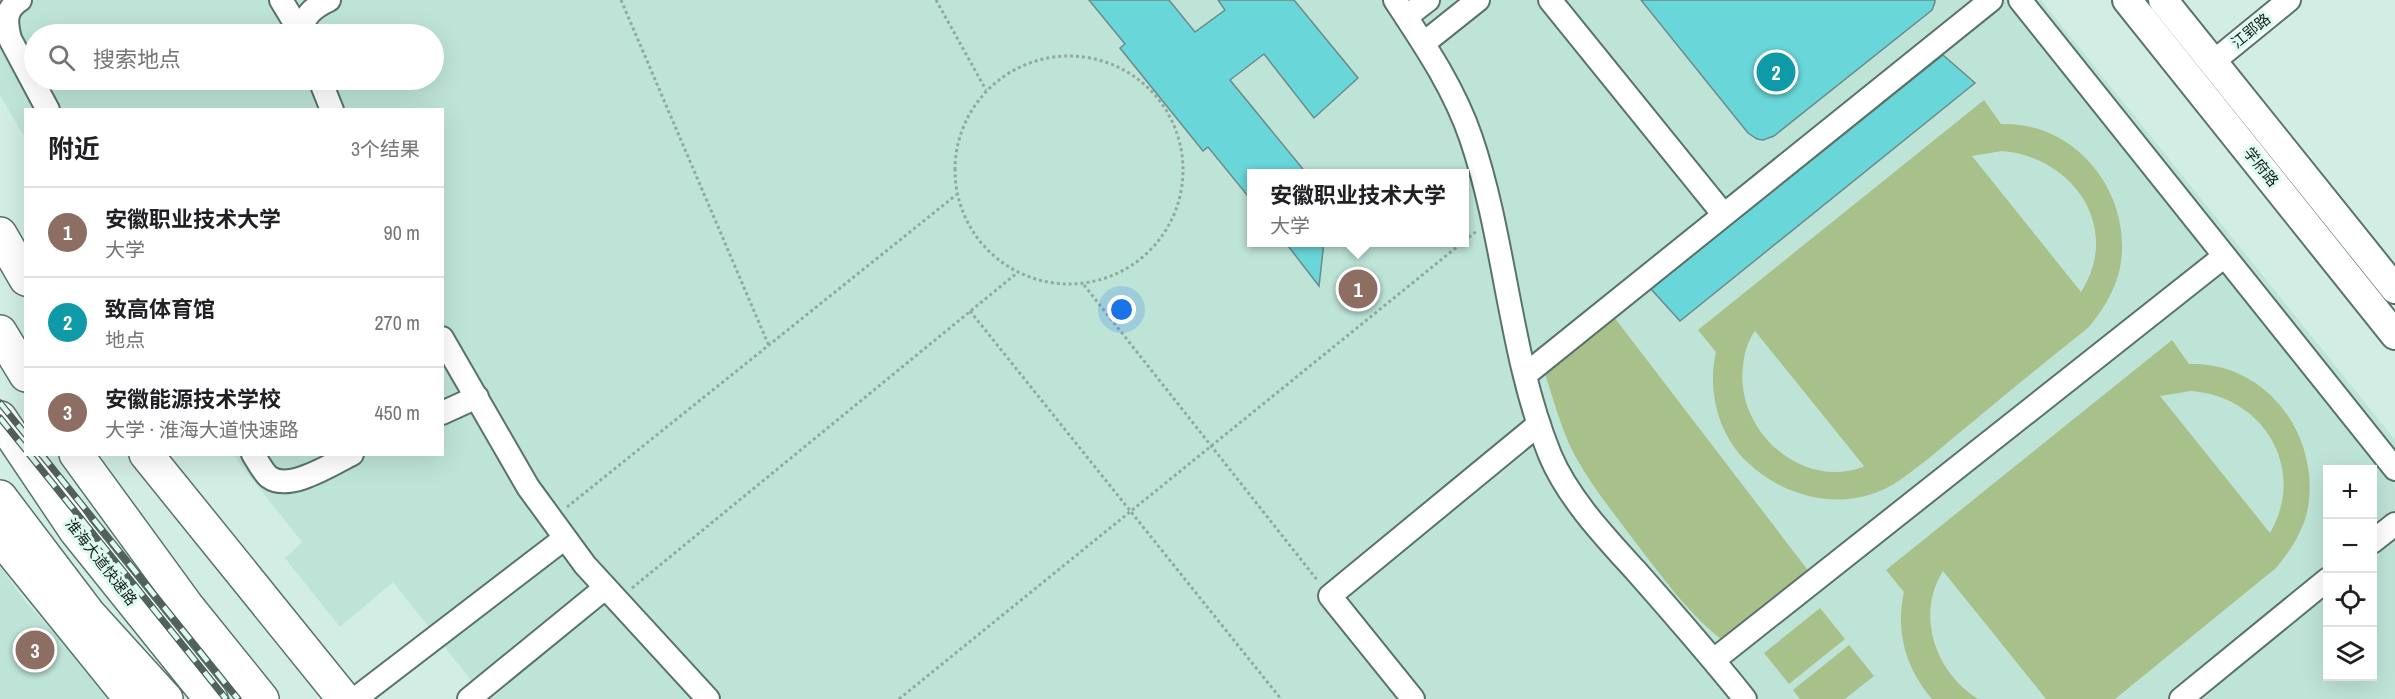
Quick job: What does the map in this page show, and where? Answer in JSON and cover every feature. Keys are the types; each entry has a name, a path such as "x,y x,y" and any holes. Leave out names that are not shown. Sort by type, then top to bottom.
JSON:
{"highway":[{"path":"0,234 24,276"},
{"path":"0,250 24,291"},
{"path":"0,332 24,372"},
{"name":"淮海大道快速路","path":"0,418 24,454"},
{"name":"淮海大道快速路","path":"26,456 76,531 211,699"},
{"path":"77,456 187,606 262,699"},
{"path":"128,456 316,699"},
{"path":"148,456 344,699"},
{"path":"0,497 88,613 166,699"},
{"path":"0,537 131,699"}],"main road":[{"name":"学府路","path":"2127,0 2395,335"},
{"name":"学府路","path":"2163,0 2395,289"}],"street":[{"path":"20,0 10,8 7,15 7,29 24,65"},
{"path":"281,0 296,24"},
{"path":"303,24 310,12 329,0"},
{"path":"1428,0 1401,9 1424,43 1457,101 1471,138 1485,184 1525,375 1551,458 1572,493 1609,541 1714,660 1744,699"},
{"path":"1424,43 1478,0"},
{"path":"1550,0 1724,215"},
{"path":"1525,375 1991,0"},
{"path":"2020,0 2395,469"},
{"name":"江郢路","path":"2213,62 2289,0"},
{"path":"37,90 47,108"},
{"path":"324,90 331,108"},
{"path":"1714,660 2222,258"},
{"path":"444,341 528,487 559,529 611,594 708,699"},
{"path":"444,412 477,398"},
{"path":"1413,699 1330,596 1539,424"},
{"path":"254,456 268,476 279,482 291,483 348,456"},
{"path":"2377,540 2395,524"},
{"path":"355,699 559,529"},
{"path":"2181,699 2323,583"},
{"path":"469,699 611,594"}],"path":[{"path":"621,0 769,346"},
{"path":"936,0 986,90"},
{"path":"1066,55 1089,57 1110,63 1148,87 1173,124 1180,145 1183,168 1182,190 1176,212 1166,232 1152,250 1116,276 1083,284 1049,284 1017,272 989,253 975,236 964,216 956,195 954,172 956,150 962,128 972,108 986,90 1003,76 1023,65 1044,58 1066,55"},
{"path":"559,529 769,346 956,195"},
{"path":"899,699 1457,247"},
{"path":"611,594 1017,272"},
{"path":"1083,284 1330,596"},
{"path":"970,311 1281,699"}],"shaded area":[{"path":"0,0 2041,0 2395,440 2395,699 486,699 393,582 340,627 285,558 302,542 234,456 444,456 444,108 24,108 24,136 0,95"},
{"path":"0,567 25,601 116,699 0,699"}],"green space":[{"path":"1984,100 2001,124 2028,126 2053,135 2075,149 2094,167 2108,189 2118,214 2122,240 2118,276 2108,300 2088,328 1910,473 1881,491 1861,497 1820,498 1800,494 1762,475 1746,461 1728,438 1722,424 1714,396 1716,352 1698,330","holes":["2002,151 2028,156 2050,167 2069,181 2084,200 2093,221 2096,244 2092,268 2081,292 1972,156","1755,331 1864,466 1863,467 1839,472 1817,470 1795,462 1776,449 1761,432 1750,412 1743,389 1744,357"]},
{"path":"1614,317 1810,573 1725,642 1678,596 1610,508 1578,461 1560,420 1545,374"},
{"path":"2172,340 2189,364 2216,366 2241,375 2263,389 2281,407 2296,429 2305,453 2309,480 2308,507 2300,532 2282,561 2115,699 2046,699 1943,571 1935,588 1931,606 1934,642 1951,674 1963,688 1978,699 1932,699 1915,675 1905,649 1901,621 1904,592 1886,570","holes":["2191,391 2216,396 2239,406 2257,421 2271,439 2280,460 2284,484 2280,508 2270,533 2160,396"]},
{"path":"1820,608 1845,639 1789,684 1764,653"},
{"path":"1849,645 1874,676 1845,699 1800,699 1793,690"}],"building":[{"path":"1089,0 1169,0 1195,32 1225,10 1218,0 1294,0 1358,78 1314,118 1264,54 1230,80 1303,169 1247,169 1247,195 1208,147 1203,151 1120,48 1125,44"},
{"path":"1641,0 1935,0 1935,2 1932,10 1774,136 1763,140 1748,133"},
{"path":"1943,55 1975,83 1680,321 1651,289"},
{"path":"1289,247 1323,247 1319,286"}],"railway":[{"path":"0,403 24,433"},
{"path":"0,418 24,448"},
{"path":"31,456 226,699"},
{"path":"43,456 238,699"}],"place":[{"name":"致高体育馆","path":"1776,72"},
{"name":"安徽职业技术大学","path":"1358,289"},
{"name":"安徽能源技术学校","path":"35,650"}]}
